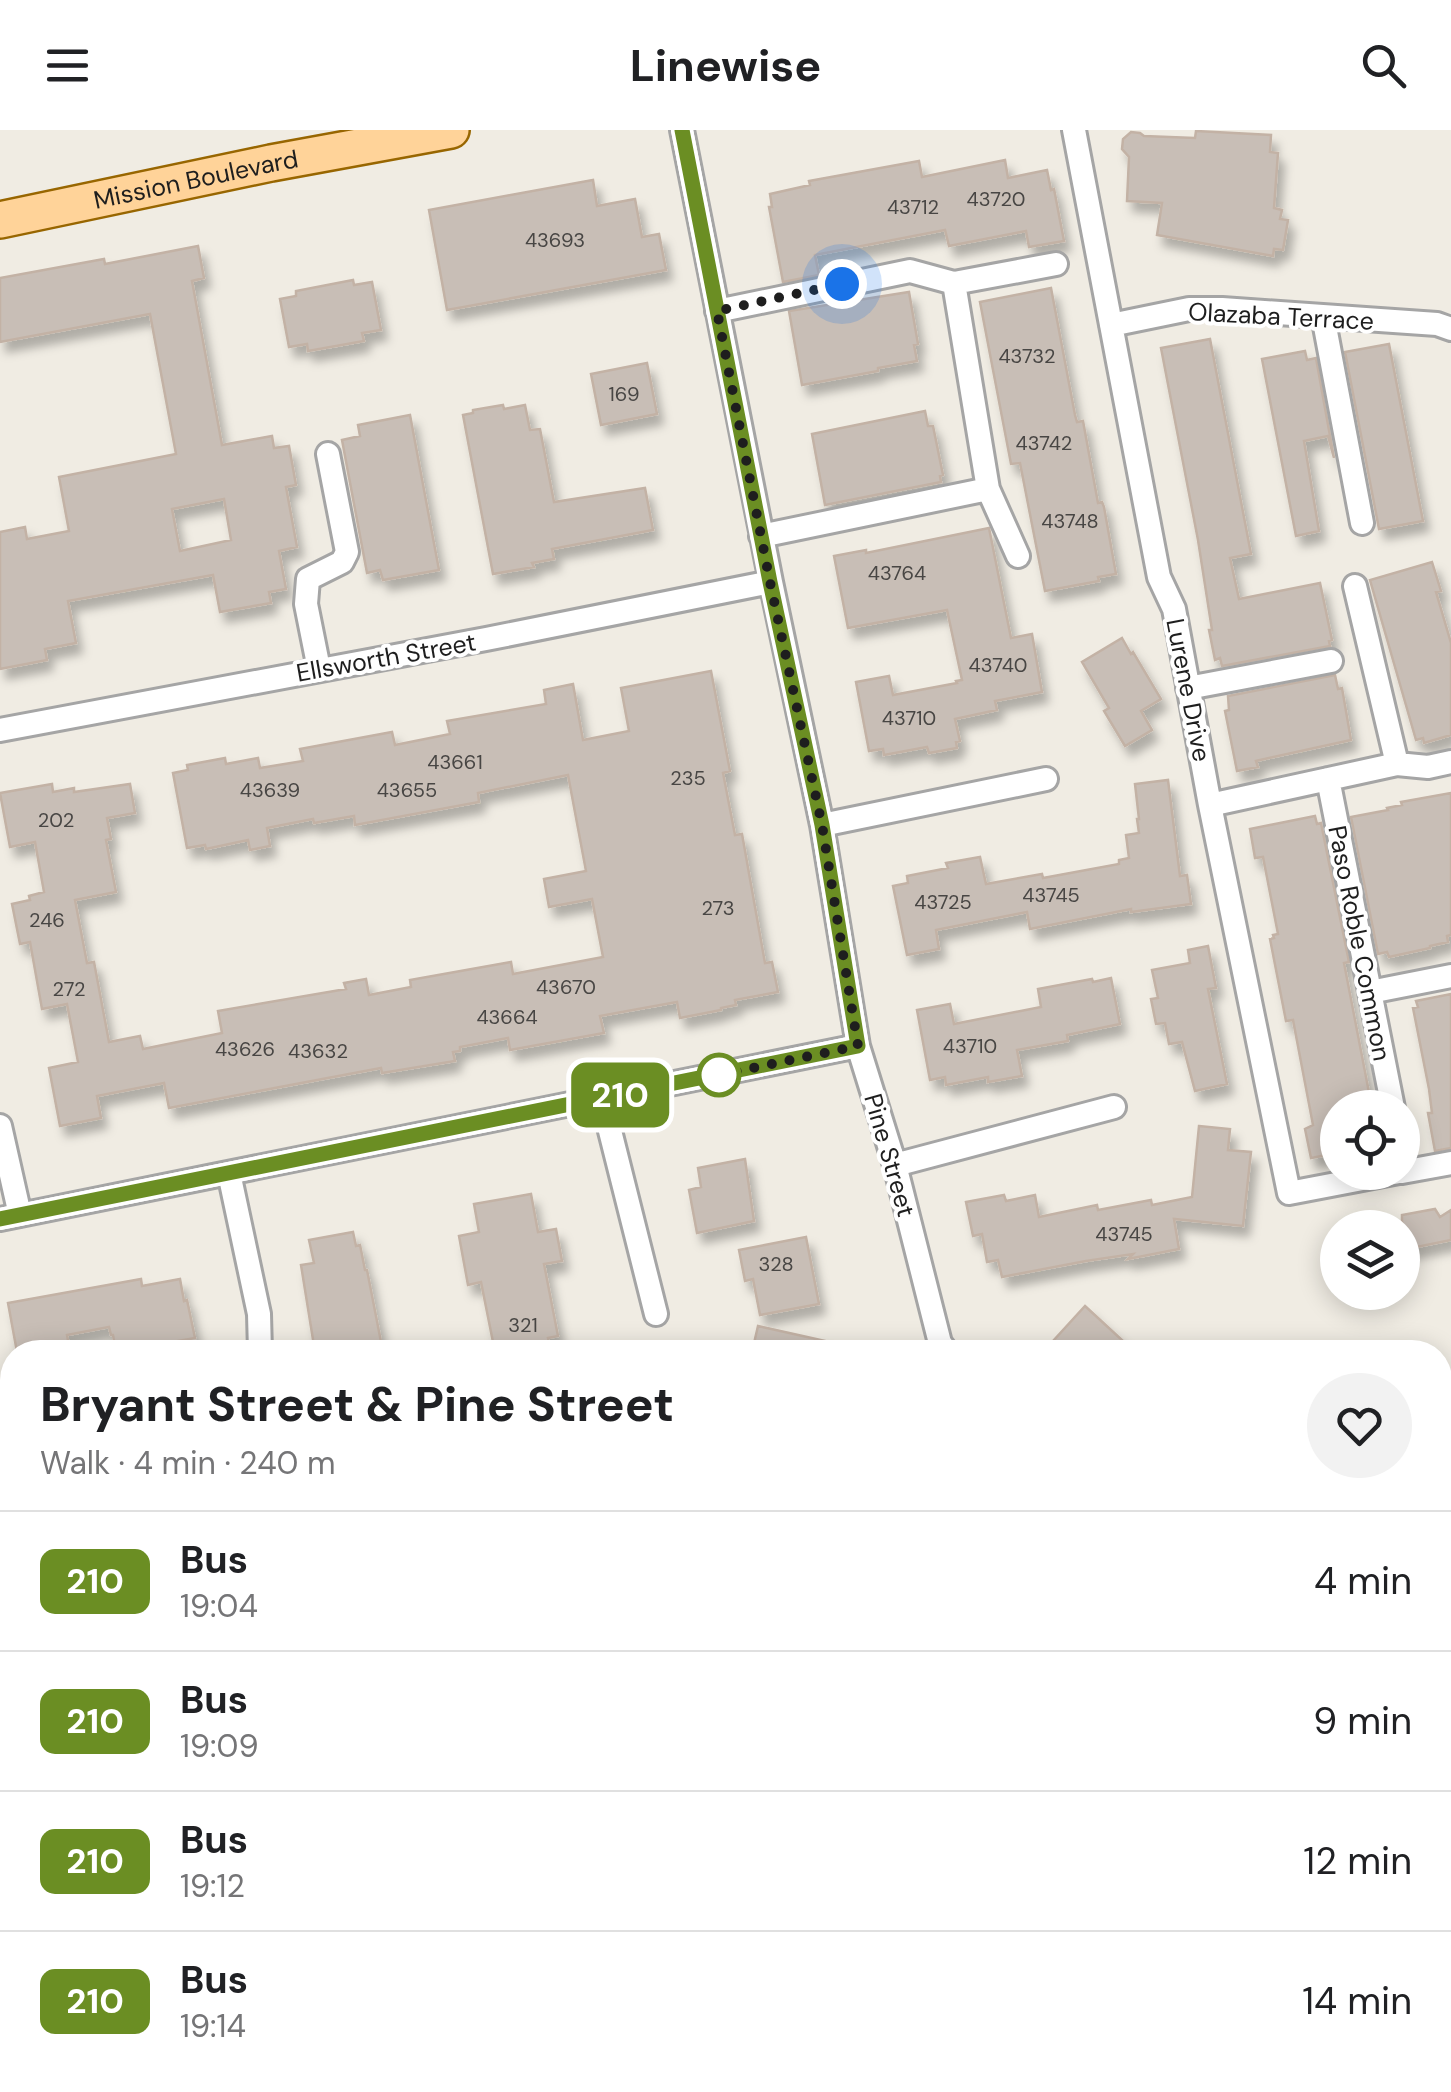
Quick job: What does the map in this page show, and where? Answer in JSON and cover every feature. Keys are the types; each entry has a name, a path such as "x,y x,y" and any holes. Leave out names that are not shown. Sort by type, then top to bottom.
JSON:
{"main road":[{"name":"Mission Boulevard","path":"0,220 452,130"}],"street":[{"name":"Pine Street","path":"682,130 822,825 858,1046 895,1165 939,1340"},
{"name":"Lurene Drive","path":"1074,130 1159,578 1174,609 1289,1193 1320,1186"},
{"path":"717,311 910,271 954,283 1056,264"},
{"path":"954,283 988,489 1018,556"},
{"name":"Olazaba Terrace","path":"1111,324 1189,309 1437,324 1451,329"},
{"path":"1322,316 1362,523"},
{"path":"319,669 306,604 308,579 342,562 348,552 328,454"},
{"path":"761,536 988,489"},
{"name":"Ellsworth Street","path":"0,730 770,582"},
{"path":"1355,586 1397,764"},
{"path":"1188,688 1332,661"},
{"path":"1210,804 1397,764 1428,767 1451,762"},
{"path":"822,825 1046,779"},
{"name":"Paso Roble Common","path":"1328,779 1389,1090"},
{"path":"1370,992 1451,976"},
{"path":"0,1126 10,1217 858,1046"},
{"path":"602,1099 656,1314"},
{"path":"895,1165 1114,1107"},
{"path":"1420,1166 1451,1163"},
{"path":"229,1173 259,1314 260,1340"}],"building":[{"path":"1196,131 1271,135 1270,152 1278,153 1274,208 1282,210 1280,219 1288,220 1283,250 1274,249 1273,256 1157,235 1162,203 1127,201 1129,157 1122,149 1123,139 1131,132 1195,138"},
{"path":"1005,160 1008,178 1047,170 1064,241 1029,247 1026,231 949,246 945,230 815,255 819,275 783,282 770,194 810,185 809,181 919,161 922,177"},
{"path":"593,180 597,206 635,199 642,237 659,234 666,270 447,310 429,210"},
{"path":"198,246 204,278 192,281 222,445 272,436 274,448 289,446 296,485 286,487 297,547 279,551 286,589 269,592 271,603 220,612 213,575 68,601 76,643 45,649 47,660 0,669 0,532 25,527 27,539 69,531 59,477 176,454 150,314 0,342 0,278 104,259 105,264","holes":["224,499 231,540 180,551 172,509"]},
{"path":"353,280 354,285 372,282 381,330 362,333 364,341 308,351 307,344 289,347 280,299 296,296 296,291"},
{"path":"1051,288 1075,415 1077,422 1083,421 1116,574 1045,591 1020,463 1011,464 980,302"},
{"path":"909,292 917,361 802,385 789,311"},
{"path":"1210,339 1251,554 1230,558 1239,599 1320,583 1330,646 1222,666 1220,658 1215,660 1198,540 1161,348"},
{"path":"1389,344 1423,521 1379,529 1345,352"},
{"path":"1305,351 1307,360 1316,358 1334,458 1328,436 1304,441 1319,531 1296,536 1262,359"},
{"path":"647,363 657,414 601,425 591,374"},
{"path":"503,405 504,409 525,405 530,430 540,429 554,502 645,488 653,530 552,549 554,559 493,574 463,415"},
{"path":"925,411 928,426 933,426 941,482 825,505 812,434"},
{"path":"410,415 439,570 383,580 380,570 367,573 342,440 360,436 358,425"},
{"path":"989,528 1011,638 1032,634 1042,692 995,701 997,710 955,719 960,741 956,742 957,748 929,753 927,747 884,755 883,749 869,751 856,682 889,676 893,695 962,680 947,610 848,628 834,556"},
{"path":"1432,562 1451,643 1451,735 1424,743 1423,738 1416,740 1370,580"},
{"path":"1122,638 1161,699 1141,711 1152,730 1125,746 1104,711 1109,708 1082,662"},
{"path":"711,671 730,771 723,773 735,835 742,834 765,963 772,962 778,992 735,1000 736,1005 721,1010 680,1018 677,1002 600,1016 604,1033 510,1050 508,1038 460,1047 460,1051 453,1052 455,1061 382,1073 381,1068 169,1108 164,1083 97,1096 101,1118 60,1126 49,1068 78,1062 67,1004 42,1009 30,942 20,944 12,904 44,892 35,842 10,847 0,793 52,784 53,792 74,788 74,792 130,784 135,813 107,818 111,839 106,840 116,892 75,900 87,963 94,962 109,1042 140,1036 143,1049 222,1033 218,1011 346,989 344,983 366,979 369,995 411,987 410,980 511,962 513,974 603,957 592,899 549,907 544,879 586,871 568,775 478,793 479,802 355,825 354,816 267,828 270,846 250,850 248,840 206,849 205,845 187,848 173,773 188,770 187,765 225,758 226,764 258,758 260,768 303,761 300,749 392,732 395,745 450,734 447,721 546,704 544,690 573,684 583,740 629,731 621,688"},
{"path":"1335,675 1338,689 1342,688 1351,740 1256,761 1258,767 1237,771 1225,711 1229,710 1228,696"},
{"path":"1168,780 1180,876 1187,875 1191,904 1131,909 1030,929 1027,912 936,930 939,949 907,955 893,886 908,883 907,876 980,857 986,884 1119,864 1119,860 1129,858 1126,835 1139,833 1135,784"},
{"path":"1451,793 1448,942 1389,957 1387,952 1378,954 1351,817"},
{"path":"1315,816 1317,824 1321,823 1349,962 1344,963 1369,1090 1320,1090 1320,1156 1311,1158 1305,1129 1313,1125 1293,1020 1286,1021 1270,939 1278,934 1263,857 1255,858 1250,829"},
{"path":"1208,946 1216,988 1208,989 1227,1084 1195,1091 1182,1042 1169,1044 1165,1023 1156,1024 1151,999 1158,998 1152,970 1190,963 1188,950"},
{"path":"1111,978 1120,1024 1067,1035 1068,1041 1017,1050 1022,1076 988,1082 988,1077 946,1085 945,1077 930,1080 917,1010 950,1004 954,1024 1041,1007 1038,989"},
{"path":"1451,994 1451,1148 1435,1151 1428,1113 1432,1113 1429,1089 1413,1008 1418,1007 1416,1001"},
{"path":"1199,1126 1230,1129 1228,1150 1251,1152 1243,1226 1174,1219 1179,1249 1002,1277 998,1260 987,1262 982,1234 973,1236 966,1202 1004,1195 1006,1201 1035,1195 1039,1217 1097,1205 1098,1210 1192,1197"},
{"path":"745,1159 754,1221 697,1233 689,1190 701,1187 698,1168"},
{"path":"531,1194 538,1232 556,1229 562,1261 544,1264 558,1336 548,1340 493,1340 481,1282 468,1285 459,1236 479,1232 474,1204"},
{"path":"1435,1209 1440,1217 1451,1210 1451,1240 1420,1246 1420,1212"},
{"path":"353,1232 367,1270 381,1340 313,1340 301,1265 314,1263 309,1240"},
{"path":"806,1237 819,1304 760,1315 753,1279 745,1281 739,1250"},
{"path":"141,1279 142,1286 180,1279 195,1338 114,1340 109,1327 67,1335 68,1340 15,1340 8,1303"},
{"path":"1085,1306 1122,1340 1054,1340"},
{"path":"758,1326 821,1340 755,1340"}],"bus line":[{"name":"210","path":"0,1219 858,1046 822,825 682,130"}],"route":[{"path":"719,1075 858,1046 822,825 717,311 842,284"}]}
